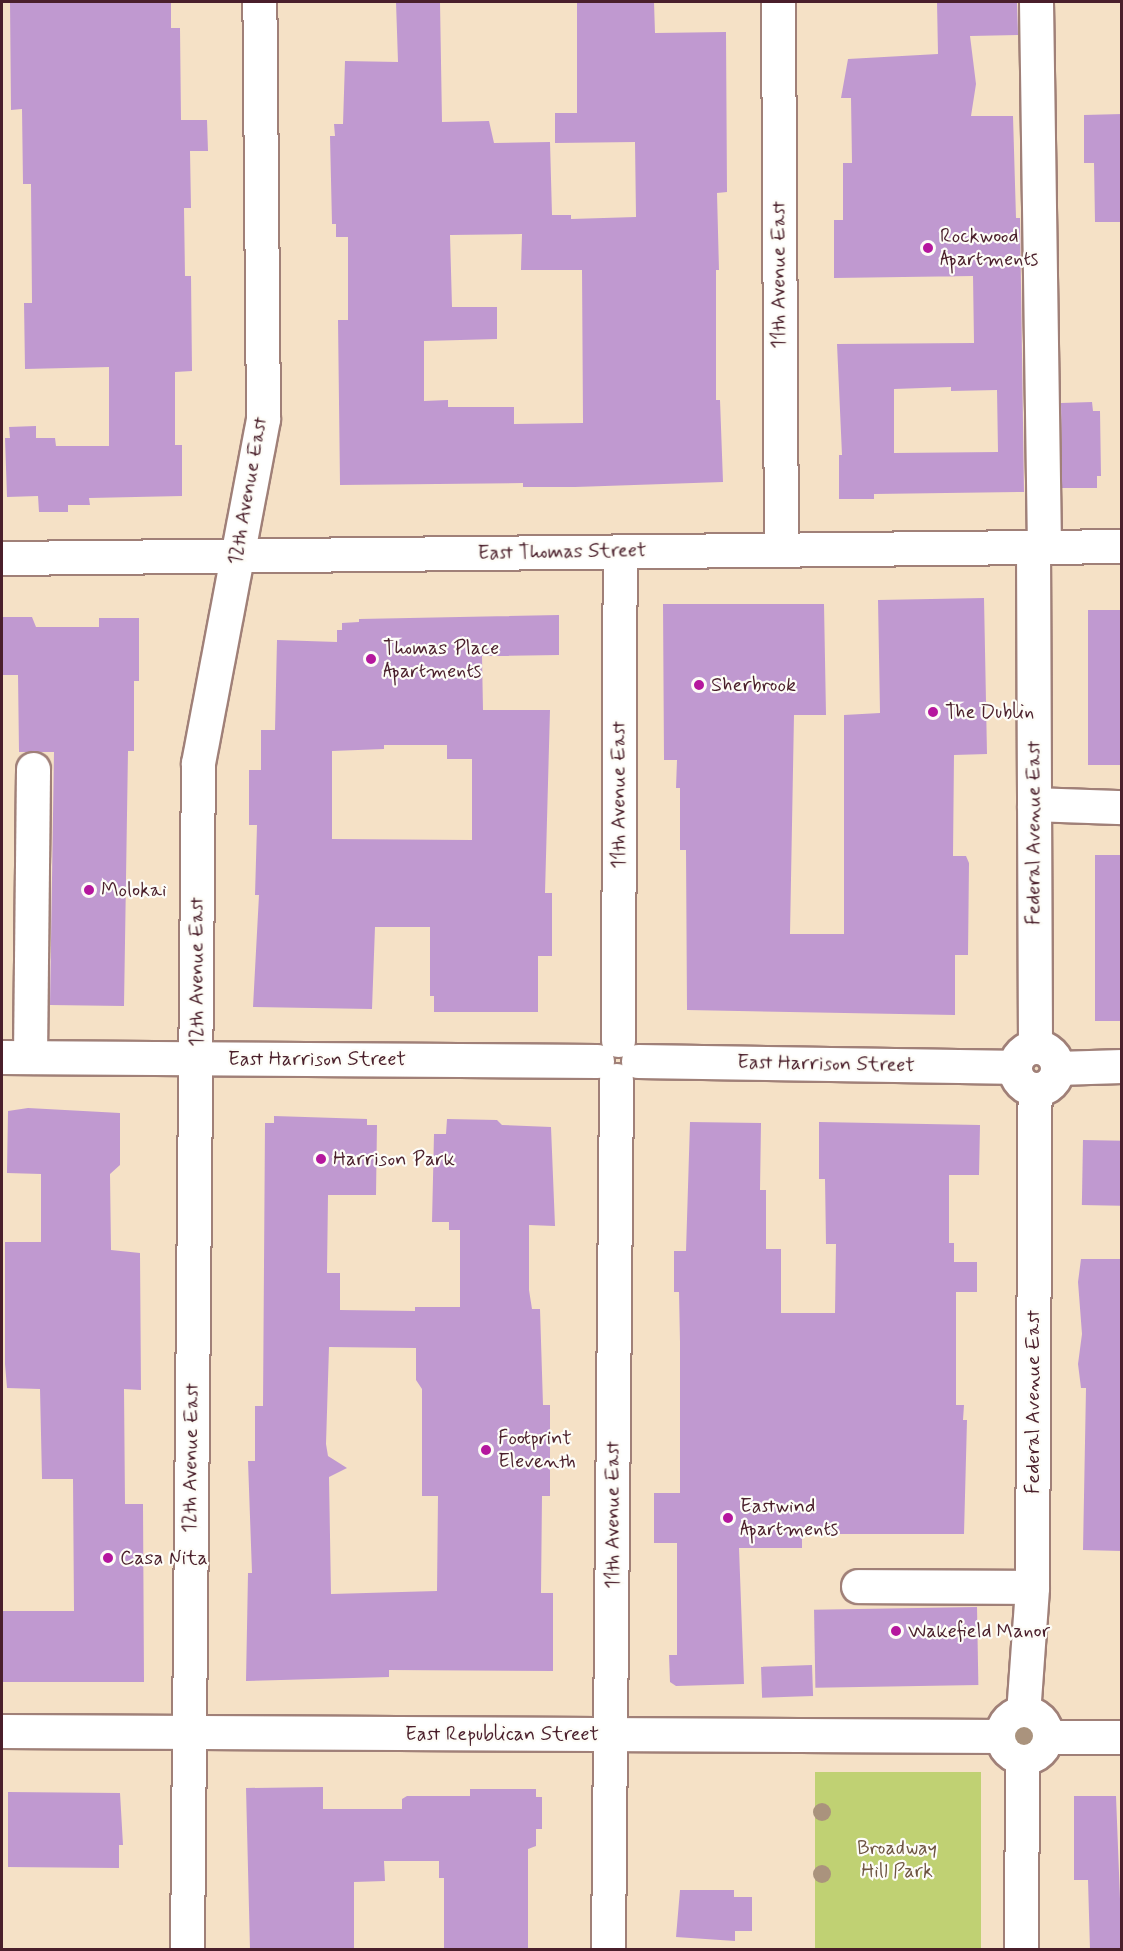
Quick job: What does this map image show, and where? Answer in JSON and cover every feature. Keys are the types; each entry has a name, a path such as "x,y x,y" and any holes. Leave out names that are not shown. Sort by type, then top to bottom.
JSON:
{"street":[{"name":"12th Avenue East","path":"187,1950 187,1733 197,1059 198,763 262,419 259,2"},
{"name":"11th Avenue East","path":"778,2 781,549"},
{"name":"Federal Avenue East","path":"1021,1950 1023,1736 1032,1587 1036,1068 1034,804 1038,547 1036,2"},
{"name":"East Thomas Street","path":"2,558 1122,546"},
{"name":"11th Avenue East","path":"608,1950 612,1735 620,551"},
{"path":"16,1057 33,769"},
{"path":"1034,804 1122,807"},
{"name":"East Harrison Street","path":"16,1057 617,1060 1036,1068 1122,1066"},
{"path":"858,1586 1032,1587"},
{"name":"East Republican Street","path":"2,1731 1122,1737"}],"green space":[{"name":"Broadway Hill Park","path":"815,1772 981,1772 981,1949 815,1949"}],"building":[{"path":"10,2 171,3 171,28 180,28 181,120 207,120 208,151 190,151 191,208 184,208 185,276 191,276 192,371 175,372 175,445 182,445 182,496 89,498 90,505 68,505 68,512 39,512 38,496 7,497 5,438 10,438 9,427 36,426 36,438 55,438 56,446 109,446 109,367 25,369 24,303 32,303 31,184 23,184 22,109 11,110"},
{"path":"396,2 440,2 442,122 489,121 494,143 550,142 552,215 571,215 571,219 636,217 635,142 555,143 555,113 577,113 577,2 654,2 655,33 726,32 727,192 717,193 719,270 716,270 716,400 720,400 723,482 575,487 523,487 523,483 340,485 338,320 348,320 348,237 336,237 336,224 332,224 330,136 335,136 334,124 343,124 345,61 398,62","holes":["522,234 521,270 582,270 583,423 514,424 514,407 448,407 448,400 424,401 424,341 497,339 497,307 452,307 450,235"]},
{"path":"937,2 1017,2 1018,35 970,36 976,84 971,116 1013,116 1016,218 1020,218 1024,492 874,494 874,499 839,499 839,455 842,455 837,344 974,343 973,276 834,278 834,220 843,220 843,163 852,163 851,98 841,98 848,59 938,54","holes":["951,387 951,391 997,390 998,452 894,453 894,389"]},
{"path":"1122,114 1122,222 1095,222 1094,163 1084,163 1084,115"},
{"path":"1092,402 1093,411 1100,411 1101,476 1097,476 1097,488 1062,488 1061,403"},
{"path":"984,598 987,754 954,755 953,856 966,856 969,863 968,955 955,955 955,1015 687,1010 686,850 680,850 680,788 676,788 677,760 664,760 663,604 824,604 826,715 794,715 790,934 844,934 844,715 880,713 878,600"},
{"path":"1088,610 1122,610 1122,765 1088,765"},
{"path":"559,615 559,655 482,656 483,710 550,710 545,893 552,893 552,956 538,956 538,1012 434,1012 434,996 430,996 430,927 375,927 372,1009 253,1007 259,895 255,895 257,825 249,825 249,770 261,770 261,730 275,730 277,640 337,642 337,630 342,630 342,623 359,622 359,619","holes":["384,745 447,745 447,759 472,759 472,840 332,839 332,751 384,749"]},
{"path":"2,617 32,617 36,627 99,627 99,618 139,618 139,681 134,681 134,751 128,751 124,1006 50,1005 54,752 19,752 18,675 2,675"},
{"path":"1095,855 1122,855 1122,1021 1095,1021"},
{"path":"28,1108 120,1113 120,1165 110,1174 111,1250 140,1253 141,1390 124,1389 125,1504 143,1504 144,1682 2,1682 2,1611 74,1611 73,1479 42,1479 40,1389 7,1388 5,1242 41,1242 41,1174 7,1173 8,1111"},
{"path":"274,1116 367,1119 367,1125 377,1125 376,1195 328,1195 327,1273 340,1273 340,1310 415,1311 415,1307 460,1307 460,1230 449,1230 449,1222 432,1222 434,1134 446,1134 447,1119 497,1120 502,1125 551,1127 555,1226 529,1225 529,1290 532,1309 540,1309 543,1405 550,1405 550,1496 542,1496 541,1593 553,1593 553,1671 389,1670 389,1677 246,1681 248,1573 252,1573 248,1461 255,1461 255,1406 263,1406 265,1123 274,1123","holes":["329,1347 416,1348 416,1380 422,1389 422,1496 438,1496 437,1591 331,1594 329,1477 347,1468 328,1456 326,1444"]},
{"path":"690,1122 761,1123 760,1190 766,1190 766,1249 781,1249 781,1313 835,1313 836,1244 826,1244 825,1179 819,1179 819,1122 980,1125 979,1175 949,1175 949,1243 954,1243 954,1262 977,1262 977,1292 956,1292 956,1405 964,1405 963,1420 967,1420 964,1534 802,1534 802,1548 739,1548 744,1684 676,1686 670,1682 669,1655 677,1655 677,1543 654,1543 654,1493 680,1493 679,1292 674,1292 674,1251 686,1251"},
{"path":"1083,1140 1122,1141 1121,1206 1082,1205"},
{"path":"1081,1259 1122,1259 1122,1551 1083,1550 1086,1388 1081,1388 1078,1364 1082,1334 1078,1282"},
{"name":"Wakefield Manor","path":"977,1607 978,1685 815,1688 814,1610"},
{"path":"812,1665 813,1696 762,1698 761,1667"},
{"path":"323,1787 323,1809 402,1809 402,1799 407,1796 470,1796 470,1789 536,1789 536,1797 542,1797 542,1829 536,1829 536,1846 528,1849 528,1950 444,1950 444,1878 439,1878 439,1861 384,1861 385,1881 354,1882 354,1950 250,1950 246,1788"},
{"path":"8,1792 120,1793 123,1845 119,1845 119,1868 8,1867"},
{"path":"1074,1796 1116,1796 1122,1950 1090,1950 1088,1880 1074,1880"},
{"path":"680,1890 734,1890 734,1897 752,1897 752,1931 735,1931 735,1941 676,1937"}],"place":[{"name":"Rockwood Apartments","path":"928,248"},
{"name":"Thomas Place Apartments","path":"371,659"},
{"name":"Sherbrook","path":"699,685"},
{"name":"The Dublin","path":"933,712"},
{"name":"Molokai","path":"89,890"},
{"name":"Harrison Park","path":"321,1159"},
{"name":"Footprint Eleventh","path":"486,1450"},
{"name":"Eastwind Apartments","path":"728,1518"},
{"name":"Casa Nita","path":"108,1558"},
{"name":"Wakefield Manor","path":"896,1631"}]}
